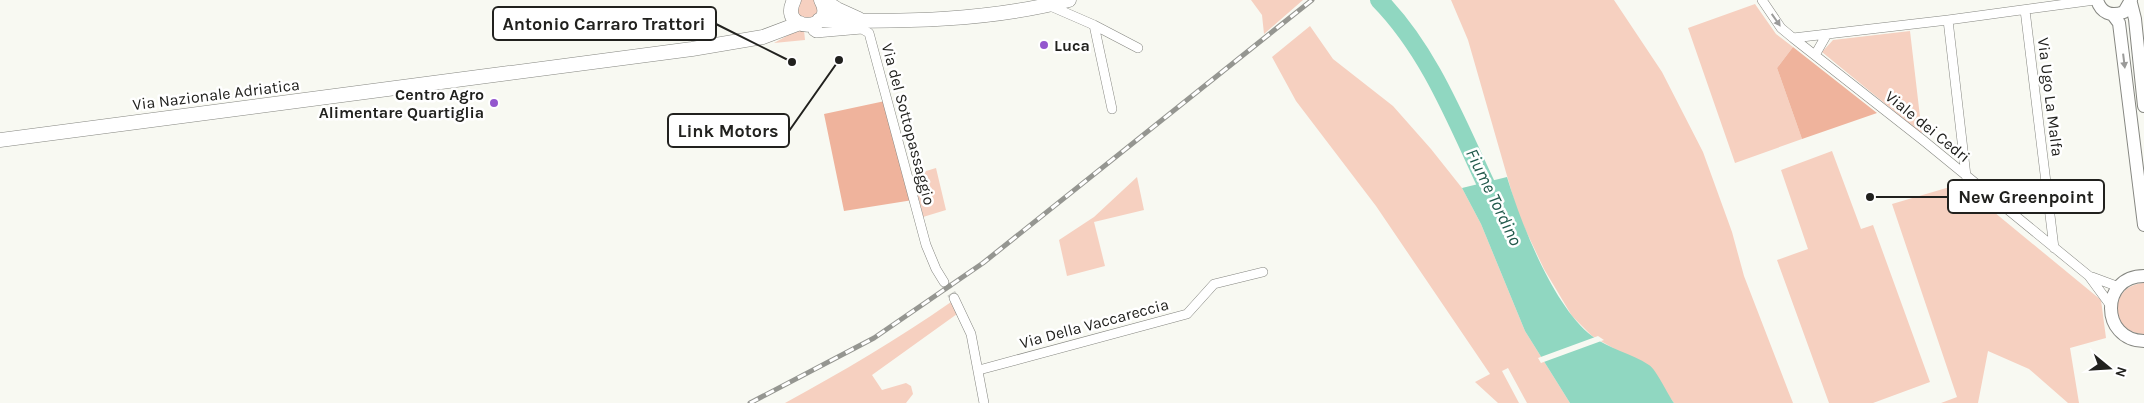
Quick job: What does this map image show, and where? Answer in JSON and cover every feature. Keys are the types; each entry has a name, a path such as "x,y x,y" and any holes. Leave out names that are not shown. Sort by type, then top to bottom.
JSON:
{"main road":[{"name":"Via Nazionale Adriatica","path":"822,0 864,22"},
{"path":"793,2 793,16 810,23 824,9 822,0"},
{"path":"763,37 793,2"},
{"name":"Via Nazionale Adriatica","path":"0,140 692,49 763,37 810,23 978,16 1059,3"}],"street":[{"name":"Viale dei Cedri","path":"1762,0 1781,28 2089,276 2111,306"},
{"path":"1793,38 2025,10 2058,3 2096,0 2102,10 2113,15 2119,23 2139,146 2144,225"},
{"path":"2113,15 2124,12 2131,1"},
{"path":"2131,1 2135,18 2144,106"},
{"path":"1059,3 1094,25 1138,48"},
{"name":"Via Ugo La Malfa","path":"2025,10 2054,248"},
{"path":"1948,20 1966,176"},
{"name":"Via del Sottopassaggio","path":"810,23 816,33 862,28 868,33 926,245 936,269 944,282"},
{"path":"1094,25 1112,109"},
{"path":"1815,55 1827,34"},
{"name":"Via Della Vaccareccia","path":"979,370 1187,314 1214,284 1263,272"},
{"path":"2142,273 2119,287 2111,306 2112,317 2116,327 2123,334 2138,340 2144,351"},
{"name":"Viale dei Cedri","path":"2089,276 2119,287"},
{"path":"954,298 971,334 984,403"}],"shaded area":[{"path":"798,0 817,0 818,17 799,19 796,3"},
{"path":"1251,0 1303,0 1264,34 1262,15"},
{"path":"1451,0 1614,0 1662,72 1703,152 1732,232 1744,276 1793,403 1674,403 1664,389 1620,352 1592,336 1572,316 1544,269 1518,214 1468,40"},
{"path":"1755,4 1776,34 1793,47 1777,68 1802,139 1735,163 1688,28"},
{"path":"1310,26 1333,59 1393,106 1462,188 1481,224 1525,331 1570,403 1527,403 1508,368 1502,371 1519,403 1498,403 1475,382 1490,374 1376,206 1296,101 1272,57"},
{"path":"804,30 805,40 774,43 792,33"},
{"path":"1910,31 1922,134 1822,52 1833,40"},
{"path":"1793,47 1877,113 1802,139 1777,68"},
{"path":"885,101 913,200 844,211 824,114"},
{"path":"1832,151 1861,229 1873,225 1930,382 1873,403 1829,403 1777,260 1808,249 1781,170"},
{"path":"936,168 946,210 923,217 913,175"},
{"path":"1137,177 1144,210 1094,222 1105,266 1067,276 1059,240 1094,217"},
{"path":"1960,184 2101,300 2106,338 2070,348 2079,403 2068,403 2029,369 1988,351 1978,403 1941,403 1957,397 1892,204"},
{"path":"2144,283 2144,334 2132,332 2124,326 2119,318 2117,309 2119,300 2124,292 2132,286"},
{"path":"951,302 957,314 872,375 882,390 906,383 911,386 913,394 906,403 785,403 870,355"}],"water":[{"path":"1507,177 1540,263 1564,305 1592,336 1652,367 1674,403 1570,403 1525,331 1481,224 1462,188"}],"pier":[{"path":"1598,336 1604,340 1541,363 1538,358"}],"waterway":[{"name":"Fiume Tordino","path":"1379,0 1416,46 1431,71 1458,123 1495,203"}],"tunnel":[{"path":"944,282 954,298"}],"railway":[{"path":"750,403 874,338 983,263 1312,0"}],"place":[{"name":"Luca","path":"1044,45"},
{"name":"Link Motors","path":"839,60"},
{"name":"Antonio Carraro Trattori","path":"792,62"},
{"name":"Centro Agro Alimentare Quartiglia","path":"494,103"},
{"name":"New Greenpoint","path":"1870,197"}]}
